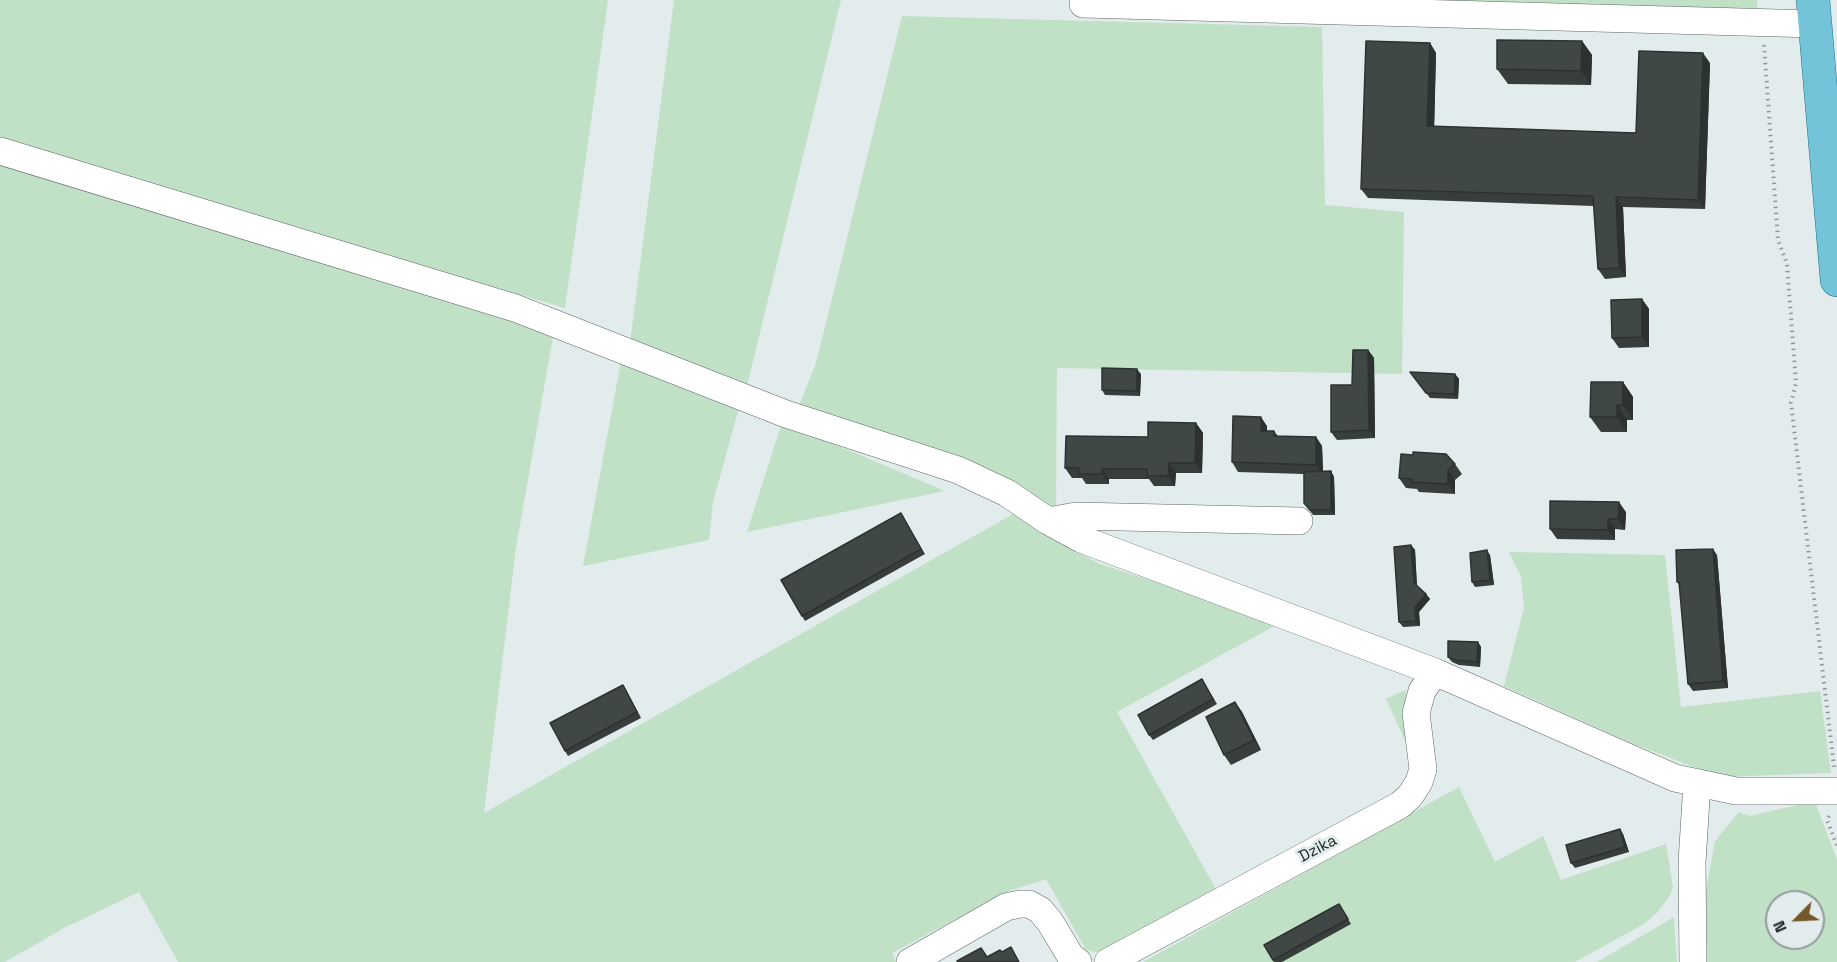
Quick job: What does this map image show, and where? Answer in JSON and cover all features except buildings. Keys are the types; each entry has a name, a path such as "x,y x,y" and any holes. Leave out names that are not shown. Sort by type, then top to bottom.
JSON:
{"main road":[{"path":"1814,12 1833,200 1837,280"}],"street":[{"path":"1083,4 1762,22 1814,12"},
{"path":"0,151 515,308 786,414 958,471 1007,493 1048,521 1081,538 1435,672 1675,778 1736,791 1837,792"},
{"path":"1048,521 1076,516 1299,521"},
{"name":"Dzika","path":"1108,962 1389,810 1410,796 1419,782 1423,769 1416,713 1422,691 1435,672"},
{"path":"1693,962 1692,862 1697,783"},
{"path":"910,962 1006,907 1029,904 1040,910 1071,957 1078,962"}],"path":[{"path":"1762,22 1778,240 1788,264 1796,383 1791,403 1837,792 1827,820 1837,846"}],"green space":[{"path":"0,0 608,0 565,308 0,142"},
{"path":"674,0 841,0 746,390 630,343"},
{"path":"1351,0 1757,0 1757,11"},
{"path":"902,16 1322,27 1325,205 1404,212 1402,374 1057,368 1056,509 1020,491 799,406 816,363"},
{"path":"0,163 554,331 516,548 484,813 1020,510 1081,554 1100,564 1280,623 1117,712 1217,891 1100,953 1086,950 1046,879 1009,891 892,953 896,962 178,962 139,892 64,928 5,962 0,962"},
{"path":"622,356 740,404 713,502 709,540 583,566"},
{"path":"782,422 945,491 747,532"},
{"path":"1509,552 1665,555 1681,707 1820,691 1831,773 1720,777 1631,743 1504,686 1524,608 1521,577"},
{"path":"1405,690 1416,764 1386,699"},
{"path":"1459,787 1495,862 1543,836 1561,880 1666,844 1673,888 1670,895 1657,913 1642,925 1575,962 1143,962"},
{"path":"1815,801 1837,860 1837,962 1703,962 1702,933 1706,890 1715,841 1739,812 1750,816"},
{"path":"1674,917 1677,962 1597,962"}]}
